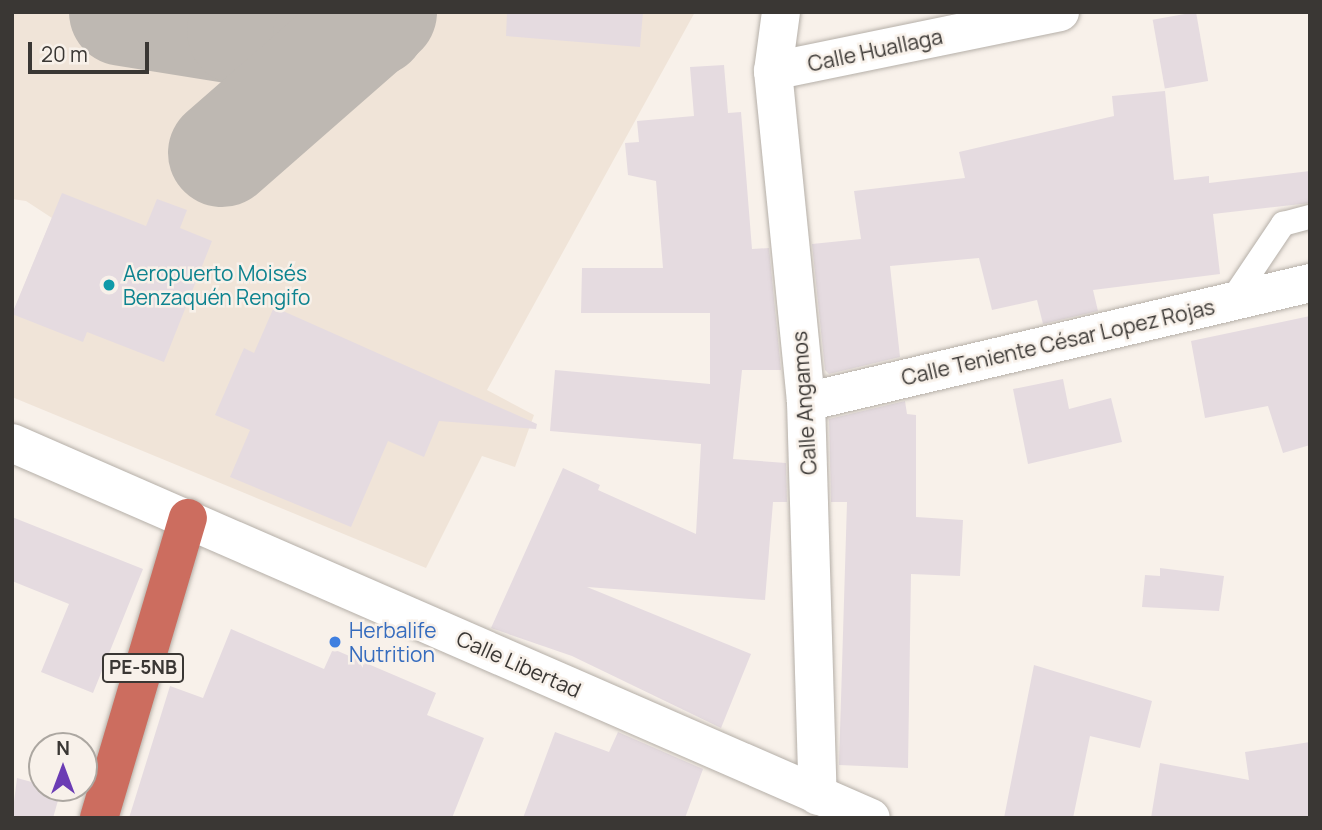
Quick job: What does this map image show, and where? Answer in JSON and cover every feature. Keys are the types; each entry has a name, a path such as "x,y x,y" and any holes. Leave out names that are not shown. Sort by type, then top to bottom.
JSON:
{"highway":[{"name":"PE-5NB","path":"99,818 188,518"}],"street":[{"name":"Calle Angamos","path":"781,12 773,71 806,402 818,796"},
{"name":"Calle Huallaga","path":"773,71 1060,12"},
{"name":"Calle Teniente César Lopez Rojas","path":"806,402 1310,283"},
{"name":"Calle Libertad","path":"12,443 871,818"}],"lane":[{"path":"1232,300 1283,223 1310,217"}],"shaded area":[{"name":"Aeropuerto Moisés Benzaquén Rengifo","path":"12,12 695,12 487,390 534,415 515,467 482,456 426,568 12,397 12,315 52,218 26,201 12,199"}],"building":[{"path":"507,12 643,12 640,47 506,36"},
{"path":"1196,12 1208,81 1165,89 1153,20"},
{"path":"724,65 728,113 741,112 752,249 769,248 781,370 742,370 733,459 786,463 787,502 773,502 765,600 587,587 751,654 721,728 572,656 491,628 563,468 600,485 598,490 696,534 701,444 550,431 555,370 710,384 710,313 581,313 582,268 663,268 656,181 628,175 625,143 639,142 637,121 694,116 690,67"},
{"path":"1165,91 1174,180 1209,176 1209,183 1310,171 1310,203 1213,214 1220,274 1093,290 1098,311 1043,324 1037,300 992,310 979,258 890,266 900,357 829,374 825,370 812,244 861,239 854,191 965,178 959,152 1114,116 1112,96"},
{"name":"Aeropuerto Moisés Benzaquén Rengifo","path":"62,193 146,226 157,199 187,210 180,228 212,241 164,362 87,332 83,342 12,314"},
{"path":"274,307 537,424 536,429 439,421 424,457 388,441 351,527 230,477 250,430 215,415 244,348 254,353"},
{"path":"1310,316 1310,445 1283,453 1268,406 1205,418 1191,341"},
{"path":"1063,379 1069,409 1111,398 1122,442 1028,464 1013,389"},
{"path":"905,401 907,414 916,415 916,517 963,520 960,576 911,574 908,768 839,765 847,502 831,502 829,419"},
{"path":"12,517 143,569 93,693 41,672 69,604 12,581"},
{"path":"1160,568 1224,576 1219,611 1142,607 1145,575 1160,576"},
{"path":"231,629 324,669 333,649 436,693 427,715 484,738 452,818 129,818 170,686 203,698"},
{"path":"1034,665 1152,701 1140,748 1090,736 1073,818 1004,818"},
{"path":"555,732 609,752 618,732 703,769 685,818 523,818"},
{"path":"1310,742 1310,818 1151,818 1160,763 1249,780 1245,752"},
{"path":"17,778 28,781 28,802 58,802 53,818 12,818"}],"taxiway":[{"path":"123,12 241,31 327,36 373,23"},
{"path":"222,153 383,12"}],"place":[{"name":"Aeropuerto Moisés Benzaquén Rengifo","path":"109,285"},
{"name":"Herbalife Nutrition","path":"335,642"}]}
